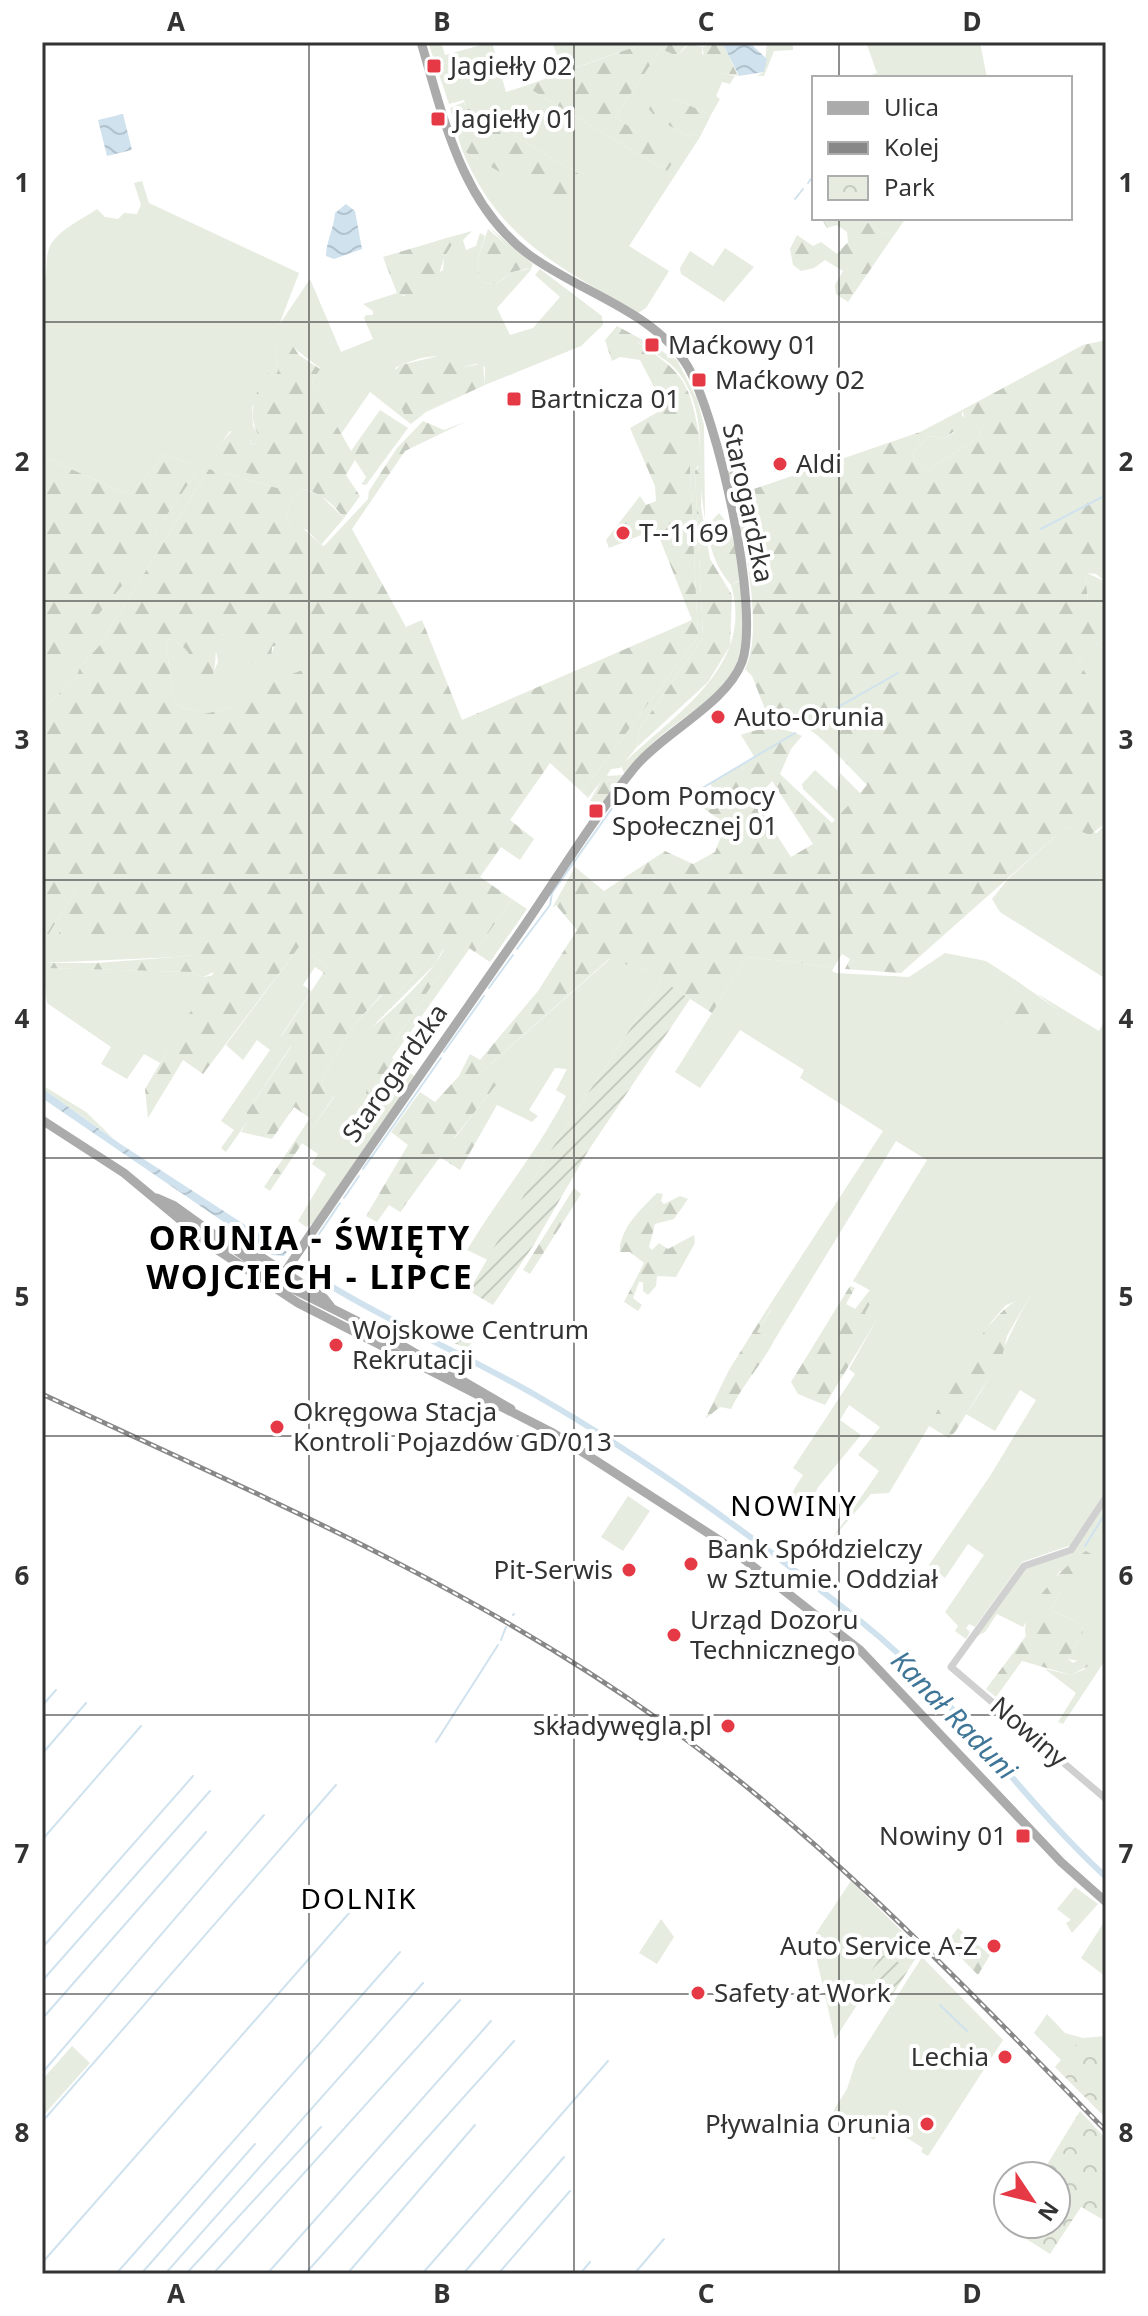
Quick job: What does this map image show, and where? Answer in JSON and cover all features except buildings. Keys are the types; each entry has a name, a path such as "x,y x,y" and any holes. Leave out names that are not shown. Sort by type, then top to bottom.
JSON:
{"main road":[{"name":"Starogardzka","path":"285,1272 626,780 649,752 727,686 742,662 745,646 740,556 709,420 687,365 656,332 540,262 493,221 459,162 421,42"},
{"path":"42,1120 156,1198 173,1205 283,1284 502,1401 517,1413"},
{"path":"156,1198 167,1211 213,1247 338,1325 553,1433 722,1542 860,1650 1061,1862 1106,1902"},
{"path":"213,1247 248,1249 285,1272 324,1298 338,1325"}],"street":[{"name":"Nowiny","path":"1106,1497 1071,1550 1024,1566 951,1667 1106,1799"}],"green space":[{"path":"428,42 441,42 445,55 492,42 506,92 525,86 667,171 675,158 615,117 661,49 677,56 689,44 702,47 702,53 722,73 735,76 730,84 722,82 716,96 720,99 711,115 668,96 656,118 689,137 692,133 700,137 629,246 669,271 646,308 638,313 557,265 513,229 494,207 462,150 559,206 579,174 466,107 464,100 449,104"},
{"path":"552,42 648,42 563,72"},
{"path":"648,42 689,42 677,56 661,49 615,117 676,158 667,171 525,86"},
{"path":"767,42 793,42 793,50 774,51 764,76 757,76 764,72"},
{"path":"866,42 980,42 987,76 869,76 877,73"},
{"path":"723,43 739,76 722,73 706,63 702,47"},
{"path":"668,96 711,115 700,137 692,133 689,137 656,118 649,109 654,98"},
{"path":"464,102 466,107 579,174 560,207 462,150 450,108"},
{"path":"142,181 149,203 299,273 279,325 310,279 341,352 373,339 364,318 373,315 373,311 363,304 397,293 404,296 443,270 444,258 452,246 450,237 472,231 463,240 466,250 476,246 480,233 485,236 477,261 479,281 495,283 508,273 529,269 489,227 533,264 530,271 497,308 510,335 533,328 560,297 535,275 540,269 602,316 603,325 581,346 485,385 485,367 476,364 463,367 449,358 434,356 401,365 395,368 407,421 370,392 341,434 312,382 320,368 294,348 276,345 278,371 252,407 253,426 259,436 256,443 250,445 251,440 230,431 218,447 222,455 279,484 277,488 209,469 99,646 80,667 76,678 42,709 42,685 63,663 196,473 196,467 166,454 129,495 42,456 42,284 48,252 55,238 97,209 105,217 118,219 124,213 137,214 141,205 134,183"},
{"path":"822,220 863,220 892,238 848,302 836,294 835,285 843,271 825,260 814,268 801,271 793,265 790,249 797,235 813,246 821,242 837,254 848,242 847,232 837,225 827,228"},
{"path":"863,220 905,220 892,238"},
{"path":"488,229 530,268 508,273 495,283 479,281 477,261"},
{"path":"450,237 452,245 437,281 414,295 397,293 383,257"},
{"path":"725,248 754,267 724,302 681,274 680,268 690,251 713,266"},
{"path":"617,326 641,339 637,342 677,373 693,405 700,443 699,458 690,463 698,637 582,792 550,763 510,820 534,839 520,860 501,847 480,877 512,899 475,952 466,946 442,970 396,1039 382,1042 372,1027 423,978 444,948 397,994 389,998 381,995 353,1026 322,1078 324,1090 334,1096 270,1191 264,1187 310,1118 294,1107 272,1139 241,1132 247,1122 247,1112 291,1047 281,1037 328,966 299,947 203,1074 183,1060 148,1118 145,1089 214,972 203,977 192,972 42,968 42,963 96,963 194,955 208,942 60,938 59,933 79,893 75,890 47,937 42,940 42,709 76,678 80,667 99,646 209,469 277,488 279,484 224,464 218,446 234,429 250,437 251,445 256,443 259,436 253,421 255,399 267,373 274,377 278,371 276,345 283,332 299,355 320,369 312,382 351,451 380,410 408,428 366,485 362,484 366,477 355,460 346,475 360,496 344,518 315,493 303,489 293,496 286,515 289,523 300,526 324,546 368,499 369,491 397,448 423,421 444,430 467,421 405,451 352,529 406,627 422,620 462,720 692,620 656,529 609,548 606,540 640,496 646,505 656,501 655,486 630,428 665,408 640,360 620,357 612,361 605,340","holes":["221,634 229,637 238,654 252,663 271,661 272,647 283,642 305,669 228,699 231,708 203,714 179,706 173,696 166,643 169,639 184,647 194,665 197,689 202,692 212,676"]},
{"path":"641,339 677,360 697,399 704,425 705,520 698,465 695,471 703,638 640,728 636,748 620,768 611,769 607,776 623,775 619,780 601,781 588,798 582,792 698,637 690,463 699,457 698,419 690,393 677,371 636,341"},
{"path":"1106,340 1106,582 1096,574 1085,573 1088,601 1106,607 1106,638 1077,661 1106,702 1106,823 1090,835 1069,827 1061,831 901,973 845,969 850,959 842,954 834,967 747,957 712,1013 647,971 609,959 477,1076 477,1081 508,1070 454,1138 463,1141 495,1100 497,1105 460,1170 440,1157 400,1212 389,1205 377,1222 366,1216 408,1145 391,1132 420,1092 435,1102 459,1076 470,1054 480,1060 538,991 577,930 556,905 552,908 575,867 604,891 665,851 693,864 715,852 726,824 700,806 714,791 710,783 755,758 741,735 750,732 772,728 802,736 791,749 780,774 832,823 867,785 822,739 796,722 767,714 752,676 745,669 751,648 751,590 721,441 742,493 920,432 943,420 954,431 946,438 929,436 913,452 914,461 928,470 979,437 981,431 974,421 966,422 962,410 1083,345","holes":["772,781 813,844 791,857 755,801"]},
{"path":"442,355 459,359 463,367 483,364 485,385 426,412 411,424 388,376 401,365"},
{"path":"962,410 962,416 974,421 981,431 979,437 928,470 914,461 913,452 929,436 946,438 954,432 943,420"},
{"path":"166,454 196,467 196,473 155,532 153,548 93,621 88,640 42,685 42,456 129,495"},
{"path":"702,463 701,507 710,559 732,595 730,646 708,682 636,748 640,728 703,638 695,471"},
{"path":"303,489 320,495 344,518 321,545 307,530 289,523 286,515 293,496"},
{"path":"719,513 729,528 736,553 740,580 731,585 717,564 707,526"},
{"path":"1085,572 1106,582 1106,607 1088,601"},
{"path":"740,581 742,636 734,668 717,691 658,738 625,775 621,766 684,709 720,666 731,641 736,615 731,585"},
{"path":"220,634 231,636 237,650 272,653 275,643 283,642 306,669 229,699 231,708 203,714 179,706 173,696 166,643 169,639 186,650 193,660 196,679 207,686 218,662 215,646"},
{"path":"1106,638 1106,702 1105,703 1077,661"},
{"path":"815,770 837,790 840,773 860,793 835,820 803,789 802,784"},
{"path":"619,780 601,806 590,801 601,781"},
{"path":"1106,823 1106,979 1000,912 992,899 1008,879 1061,831 1069,827 1097,833"},
{"path":"75,890 80,893 59,933 208,942 194,955 42,963 42,940 47,937"},
{"path":"512,899 527,909 490,962 475,952"},
{"path":"466,945 470,948 392,1058 414,1076 313,1223 306,1227 298,1221 326,1174 312,1164 318,1154 302,1143 334,1097 324,1090 322,1078 353,1026 382,995 397,994 444,947 436,963 372,1027 396,1039 442,970"},
{"path":"299,947 328,966 324,973 315,967 303,985 311,991 281,1036 291,1046 247,1112 247,1122 226,1152 221,1148 234,1130 221,1121 270,1050 257,1040 243,1060 226,1045"},
{"path":"945,953 986,961 1017,981 1000,1022 1059,1021 1058,1010 1036,993 1099,1031 1106,1018 1106,1490 1071,1545 1022,1562 975,1627 969,1624 966,1628 970,1632 966,1639 955,1631 958,1626 945,1612 984,1555 968,1544 945,1578 929,1565 990,1476 1036,1400 1020,1390 995,1431 966,1414 985,1386 1030,1296 1006,1305 992,1321 889,1493 871,1494 832,1539 879,1471 858,1455 880,1427 849,1405 840,1420 861,1435 819,1486 807,1508 790,1496 803,1475 793,1468 855,1374 849,1369 876,1321 865,1313 875,1293 853,1281 927,1160 896,1141 775,1339 757,1332 771,1310 769,1306 883,1131 800,1078 804,1070 740,1030 700,1088 675,1072 747,957 834,967 832,971 836,973 909,977"},
{"path":"610,959 647,971 662,980 540,1167 488,1260 467,1250 555,1116 566,1096 556,1090 567,1069 555,1068 529,1110 538,1116 532,1122 497,1105 495,1101 463,1141 454,1139 506,1072 477,1081 477,1076"},
{"path":"43,968 192,972 203,977 215,975 160,1063 144,1054 127,1079 101,1064 111,1047 47,1003"},
{"path":"662,980 690,999 588,1151 533,1246 493,1305 469,1291 540,1167"},
{"path":"1017,981 1058,1010 1059,1021 1041,1049 999,1022"},
{"path":"374,1050 393,1066 365,1099"},
{"path":"42,1085 86,1112 114,1139 42,1088"},
{"path":"574,1188 581,1194 530,1274 523,1270"},
{"path":"657,1193 663,1194 661,1201 664,1204 680,1196 688,1199 674,1219 655,1224 649,1247 652,1250 659,1243 668,1249 694,1235 695,1243 676,1277 657,1276 656,1286 648,1295 643,1291 643,1282 639,1282 633,1298 642,1305 638,1311 624,1302 644,1263 630,1252 620,1252 621,1244 632,1220"},
{"path":"850,1286 855,1288 846,1304 855,1309 870,1290 876,1293 865,1313 876,1321 825,1405 798,1394 791,1382"},
{"path":"1027,1295 1030,1296 1007,1336 1002,1357 955,1432 949,1438 929,1426 983,1334 996,1317"},
{"path":"769,1306 771,1309 757,1332 775,1339 770,1348 731,1409 720,1407 705,1419 729,1370"},
{"path":"447,1325 472,1342 467,1349 439,1336"},
{"path":"628,1496 650,1511 623,1551 601,1537"},
{"path":"1106,1502 1106,1659 1063,1724 1058,1722 1076,1693 1045,1669 1071,1675 1085,1669 1079,1661 1068,1659 1083,1632 1082,1624 1050,1610 1063,1589 1062,1582 1075,1575 1060,1571 1023,1627 997,1614 985,1632 975,1637 1024,1570 1040,1561 1071,1554"},
{"path":"1086,1551 1097,1557 1083,1573 1063,1582 1063,1589 1050,1610 1082,1624 1083,1632 1068,1659 1073,1663 1082,1658 1088,1666 1071,1675 1022,1661 996,1697 986,1689 1026,1636 1025,1626 1036,1602 1056,1577"},
{"path":"851,1881 921,1950 910,1967 882,1955 877,1974 835,2039 812,1939"},
{"path":"1075,1887 1098,1904 1072,1933 1066,1923 1071,1920 1057,1909"},
{"path":"661,1919 674,1937 657,1964 639,1953"},
{"path":"1106,1919 1106,1974 1105,1976 1081,1958"},
{"path":"958,1928 966,1935 963,1942 967,1956 964,1961 946,1943"},
{"path":"966,1935 990,1955 978,1975 964,1961 967,1956 963,1942"},
{"path":"882,1955 910,1967 889,2001 868,1987 876,1975 871,1971"},
{"path":"922,1957 1003,2040 928,2156 921,2152 923,2148 885,2124 874,2140 832,2113 847,2089 856,2061"},
{"path":"1047,2014 1065,2033 1083,2038 1106,2118 1055,2067 1061,2060 1034,2033"},
{"path":"1106,2036 1106,2118 1055,2067 1083,2038"},
{"path":"72,2046 90,2063 42,2117 42,2080"},
{"path":"1080,2111 1106,2139 1106,2213 1102,2219 1081,2207 1072,2221 1072,2160 1050,2160"},
{"path":"1028,2240 1059,2240 1050,2254"}],"water":[{"path":"722,42 750,43 767,59 764,72 739,76"},
{"path":"123,114 132,150 107,156 98,120"},
{"path":"346,204 355,211 362,249 334,259 326,256 327,245 335,213"},
{"path":"42,1088 119,1143 287,1252 284,1256 272,1255 42,1098"}],"waterway":[{"path":"808,183 812,178"},
{"path":"795,199 803,189"},
{"path":"1041,529 1106,495"},
{"path":"805,726 898,673"},
{"path":"699,790 795,733"},
{"path":"517,949 550,905 552,893 620,797"},
{"path":"489,988 513,955"},
{"path":"444,1052 484,996"},
{"path":"363,1169 441,1058"},
{"path":"344,1198 359,1176"},
{"path":"317,1237 340,1203"},
{"name":"Kanał Raduni","path":"299,1266 357,1301 580,1421 705,1504 785,1563 864,1624 928,1683 1106,1877"},
{"path":"1085,1546 1106,1512"},
{"path":"501,1640 506,1627"},
{"path":"436,1742 498,1645"},
{"path":"42,1706 56,1690"},
{"path":"42,1754 86,1703"},
{"path":"42,1840 141,1726"},
{"path":"42,1948 193,1776"},
{"path":"42,2122 336,1785"},
{"path":"42,1981 210,1791"},
{"path":"42,2073 264,1815"},
{"path":"42,2019 206,1832"},
{"path":"42,2263 350,1912"},
{"path":"116,2274 400,1952"},
{"path":"165,2274 423,1983"},
{"path":"213,2274 460,2000"},
{"path":"940,2005 967,2031"},
{"path":"267,2274 491,2021"},
{"path":"305,2274 514,2041"},
{"path":"422,2274 608,2061"},
{"path":"347,2274 475,2125"},
{"path":"186,2274 321,2127"},
{"path":"141,2274 255,2144"},
{"path":"463,2274 564,2157"},
{"path":"498,2274 570,2191"},
{"path":"634,2274 664,2239"},
{"path":"580,2274 590,2262"}],"railway":[{"path":"42,1394 281,1505 438,1584 589,1673 662,1722 781,1815 838,1865 947,1969 1106,2131"}],"place":[{"name":"Jagiełły 02","path":"434,66"},
{"name":"Jagiełły 01","path":"438,119"},
{"name":"Maćkowy 01","path":"652,345"},
{"name":"Maćkowy 02","path":"699,380"},
{"name":"Bartnicza 01","path":"514,399"},
{"name":"Aldi","path":"780,464"},
{"name":"T--1169","path":"623,533"},
{"name":"Auto-Orunia","path":"718,717"},
{"name":"Dom Pomocy Społecznej 01","path":"596,811"},
{"name":"Wojskowe Centrum Rekrutacji","path":"336,1345"},
{"name":"Okręgowa Stacja Kontroli Pojazdów GD/013","path":"277,1427"},
{"name":"Bank Spółdzielczy w Sztumie. Oddział","path":"691,1564"},
{"name":"Pit-Serwis","path":"629,1570"},
{"name":"Urząd Dozoru Technicznego","path":"674,1635"},
{"name":"składywęgla.pl","path":"728,1726"},
{"name":"Nowiny 01","path":"1023,1836"},
{"name":"Auto Service A-Z","path":"994,1946"},
{"name":"Safety at Work","path":"698,1993"},
{"name":"Lechia","path":"1005,2057"},
{"name":"Pływalnia Orunia","path":"927,2124"}],"district":[{"name":"ORUNIA - ŚWIĘTY WOJCIECH - LIPCE","path":"310,1258"},
{"name":"NOWINY","path":"794,1506"},
{"name":"DOLNIK","path":"359,1899"}]}
